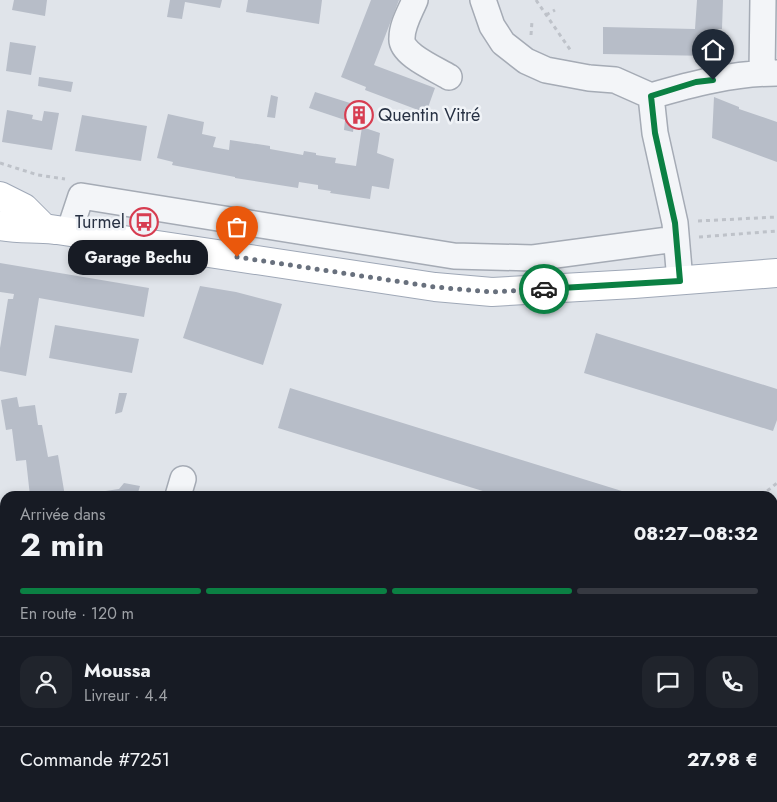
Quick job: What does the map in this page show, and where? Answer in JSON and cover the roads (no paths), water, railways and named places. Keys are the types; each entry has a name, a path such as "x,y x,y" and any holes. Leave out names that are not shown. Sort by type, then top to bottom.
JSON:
{"main road":[{"path":"0,196 24,208 56,230"},
{"path":"0,226 14,229 56,230 435,287 492,292 680,281 777,273"}],"street":[{"path":"415,0 401,38 403,46 410,54 449,77"},
{"path":"482,0 492,26 503,43 526,61 546,70 589,78 615,80 651,96 696,82 769,73 763,0"},
{"path":"651,96 655,133 675,231 680,281"},
{"path":"56,230 81,196 454,256 533,258 675,231"}],"place":[{"name":"Quentin Vitré","path":"359,115"},
{"name":"Turmel","path":"144,222"},
{"name":"Garage Bechu","path":"237,257"}]}
